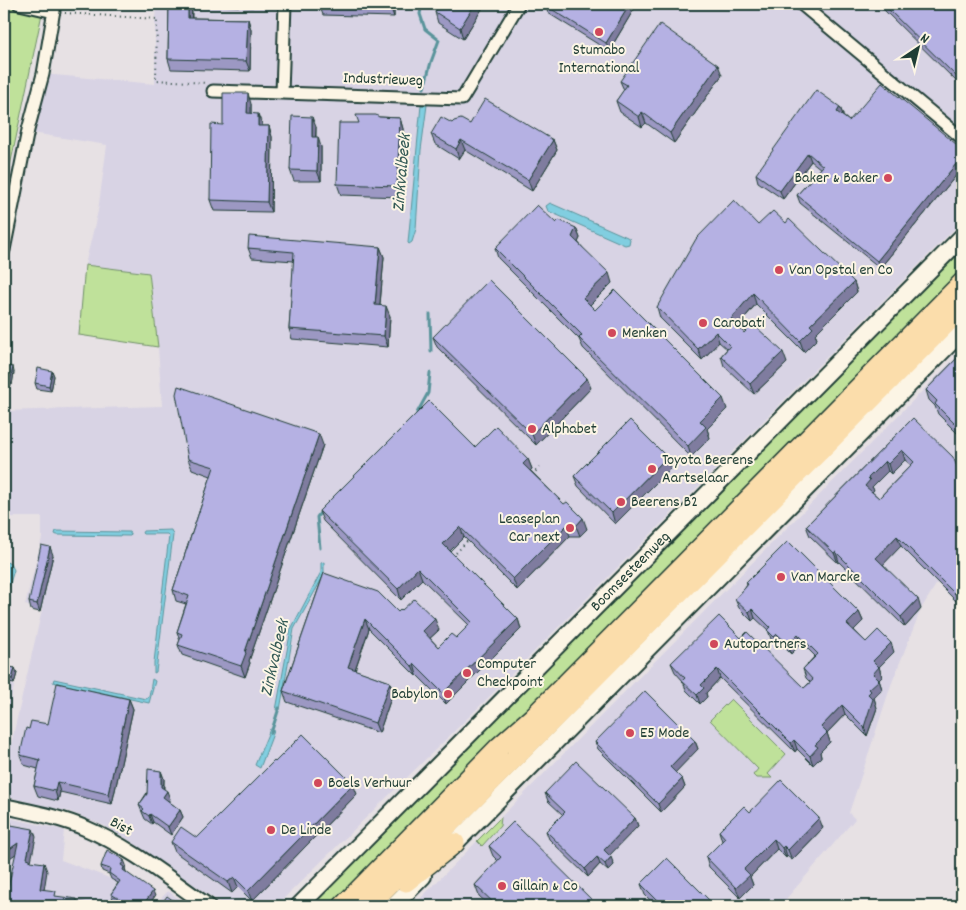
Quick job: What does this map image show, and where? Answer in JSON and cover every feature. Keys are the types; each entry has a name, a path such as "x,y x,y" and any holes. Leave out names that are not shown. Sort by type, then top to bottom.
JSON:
{"highway":[{"path":"343,906 500,746 548,701 962,284"},
{"path":"380,902 962,308"},
{"path":"380,902 455,843"}],"main road":[{"name":"Boomsesteenweg","path":"299,906 962,237"},
{"path":"455,843 962,331"}],"street":[{"path":"4,250 28,130 43,74 55,8 19,4"},
{"path":"213,91 282,93 286,4"},
{"name":"Industrieweg","path":"282,93 462,99 520,4"},
{"path":"801,4 962,138"},
{"name":"Bist","path":"4,806 69,821 102,836 120,846 208,906"}],"path":[{"path":"55,8 157,19 156,80 208,83 213,91"},
{"path":"528,479 541,466"},
{"path":"456,553 469,540"}],"shaded area":[{"path":"157,4 962,4 962,221 486,700 276,906 225,906 132,842 105,826 71,812 4,796 4,775 42,610 25,605 42,538 42,517 4,517 4,411 162,406 158,347 149,273 85,265 98,211 107,145 26,132 43,74 155,84 155,17"},
{"path":"962,351 962,608 937,583 921,609 891,685 849,813 855,819 780,906 413,906"},
{"path":"4,670 17,673 4,730"},
{"path":"4,817 64,830 61,860 117,881 111,906 4,906"},
{"path":"168,891 189,906 154,906"}],"green space":[{"path":"4,4 44,4 4,195"},
{"path":"962,245 962,273 533,710 528,707 330,906 306,906"},
{"path":"85,265 149,273 158,347 79,335"},
{"path":"731,699 786,754 768,774 772,778 756,778 753,775 758,769 710,720"},
{"path":"501,817 500,826 482,846 477,841"}],"water":[{"path":"421,105 427,105 421,150 416,229 412,242 409,244 408,243"},
{"path":"550,203 627,237 630,239 629,244 625,245 548,211 546,206"},
{"path":"171,530 173,535 156,672 154,673 169,536 167,534 142,533 143,531"},
{"path":"56,531 129,532 131,535 57,535 55,534"},
{"path":"4,561 11,564 14,570 7,593 4,596"},
{"path":"324,562 324,575 294,629 280,710 276,710 291,629 321,572 321,563"},
{"path":"54,679 146,699 149,697 152,679 155,681 149,703 53,682"},
{"path":"270,729 274,731 260,768 255,765"}],"building":[{"path":"169,4 188,4 188,18 248,19 246,61 168,59"},
{"path":"319,4 390,4 390,6"},
{"path":"440,4 475,4 460,28 435,12"},
{"name":"Stumabo International","path":"546,4 630,4 606,43"},
{"path":"883,4 962,4 962,82"},
{"path":"660,24 718,65 670,133 642,112 639,117 616,101 627,85 620,81"},
{"name":"Baker & Baker","path":"882,83 962,149 962,168 956,164 877,261 797,195 823,166 808,153 780,191 756,174 816,90 840,107 837,112 849,121"},
{"path":"223,93 248,93 247,113 258,114 258,126 269,126 267,202 210,200 211,124 223,125"},
{"path":"485,99 553,140 528,180 461,140 456,149 431,134 441,117 452,123 461,119 470,124"},
{"path":"356,115 400,118 397,186 337,184 339,123 359,123"},
{"path":"292,116 312,117 312,137 318,137 317,171 290,170"},
{"path":"734,200 758,225 773,211 786,223 789,219 854,282 810,325 813,328 800,341 753,293 731,319 744,333 753,324 783,352 750,384 721,356 730,346 716,332 698,349 657,307 696,239"},
{"name":"Menken","path":"537,205 556,223 559,220 576,228 572,237 609,273 583,298 595,310 615,290 723,398 700,421 706,427 688,446 579,338 582,335 495,248"},
{"path":"249,236 380,247 375,305 386,306 384,336 289,329 294,252 248,248"},
{"path":"489,280 587,378 532,434 433,337"},
{"path":"962,353 962,431 935,404 937,401 926,390"},
{"path":"4,365 13,367 10,380 4,379"},
{"path":"38,368 52,371 49,386 35,383"},
{"path":"178,386 319,434 241,666 178,645 182,634 177,632 189,596 173,590 214,467 188,459 176,394"},
{"path":"429,401 475,447 496,426 528,459 523,464 564,504 567,502 583,518 576,526 566,526 513,579 460,527 443,544 518,619 443,693 414,664 412,666 365,619 348,667 390,682 375,723 283,691 324,573 378,592 398,612 414,599 435,619 423,631 438,647 451,634 456,638 472,622 418,568 398,589 319,511"},
{"path":"913,418 953,457 962,478 962,601 897,536 876,558 918,599 901,617 836,552 834,553 806,526","holes":["902,450 914,462 879,498 865,486 870,480 868,478 885,461 888,464"]},
{"path":"630,420 667,457 612,513 574,476"},
{"path":"788,541 859,612 847,624 866,642 878,630 891,643 873,661 879,667 873,674 879,680 869,689 871,691 868,694 873,699 864,727 842,705 821,727 827,733 815,745 818,747 810,756 794,740 791,743 717,669 701,685 704,688 697,695 682,681 685,678 671,663 719,616 741,638 747,632 804,688 813,680 803,669 818,654 798,634 788,644 777,634 774,637 767,630 770,627 752,609 749,612 735,599 748,584 746,583"},
{"path":"41,545 50,547 37,604 29,602"},
{"path":"4,666 15,668 12,679 4,677"},
{"path":"57,683 129,699 108,794 57,782 55,791 34,786 40,760 20,755 26,728 29,729 31,721 48,724"},
{"path":"645,691 695,741 670,767 682,779 658,804 595,742"},
{"name":"De Linde","path":"303,734 353,784 248,891 234,877 228,882 171,842 181,827 197,838"},
{"path":"576,761 635,818 604,850 611,857 605,864 597,857 585,869 546,831 565,812 545,793"},
{"path":"148,769 161,771 161,787 167,791 163,797 180,810 168,827 150,814 149,816 142,811 144,809 139,805 147,794"},
{"path":"781,780 819,818 788,850 784,846 782,848 774,839 744,869 750,875 736,888 706,857 725,838 719,831 744,806 750,812"},
{"path":"4,821 11,822 11,825 33,829 27,858 30,861 44,863 40,889 56,891 55,896 77,899 77,902 90,904 89,906 4,906 18,843 4,853"},
{"path":"513,822 598,906 497,906 475,885 501,857 489,846"},
{"path":"107,850 124,860 121,865 124,867 123,870 153,891 142,906 131,906 111,894 120,881 109,873 110,869 101,866"},
{"path":"667,858 715,906 663,906 641,884"},
{"path":"167,896 181,906 160,906"}],"waterway":[{"name":"Zinkvalbeek","path":"422,4 420,14 425,29 439,40 424,88"},
{"name":"Zinkvalbeek","path":"430,314 431,351"},
{"name":"Zinkvalbeek","path":"417,413 428,393 430,373"},
{"name":"Zinkvalbeek","path":"320,548 317,517 322,510"},
{"name":"Zinkvalbeek","path":"271,733 279,708"}],"place":[{"name":"Stumabo International","path":"599,32"},
{"name":"Baker & Baker","path":"888,178"},
{"name":"Van Opstal en Co","path":"779,270"},
{"name":"Carobati","path":"703,323"},
{"name":"Menken","path":"612,333"},
{"name":"Alphabet","path":"532,429"},
{"name":"Toyota Beerens Aartselaar","path":"652,469"},
{"name":"Beerens B2","path":"621,502"},
{"name":"Leaseplan Car next","path":"570,528"},
{"name":"Van Marcke","path":"781,577"},
{"name":"Autopartners","path":"714,644"},
{"name":"Computer Checkpoint","path":"467,673"},
{"name":"Babylon","path":"448,694"},
{"name":"E5 Mode","path":"630,733"},
{"name":"Boels Verhuur","path":"318,783"},
{"name":"De Linde","path":"271,830"},
{"name":"Gillain & Co","path":"502,886"}]}
